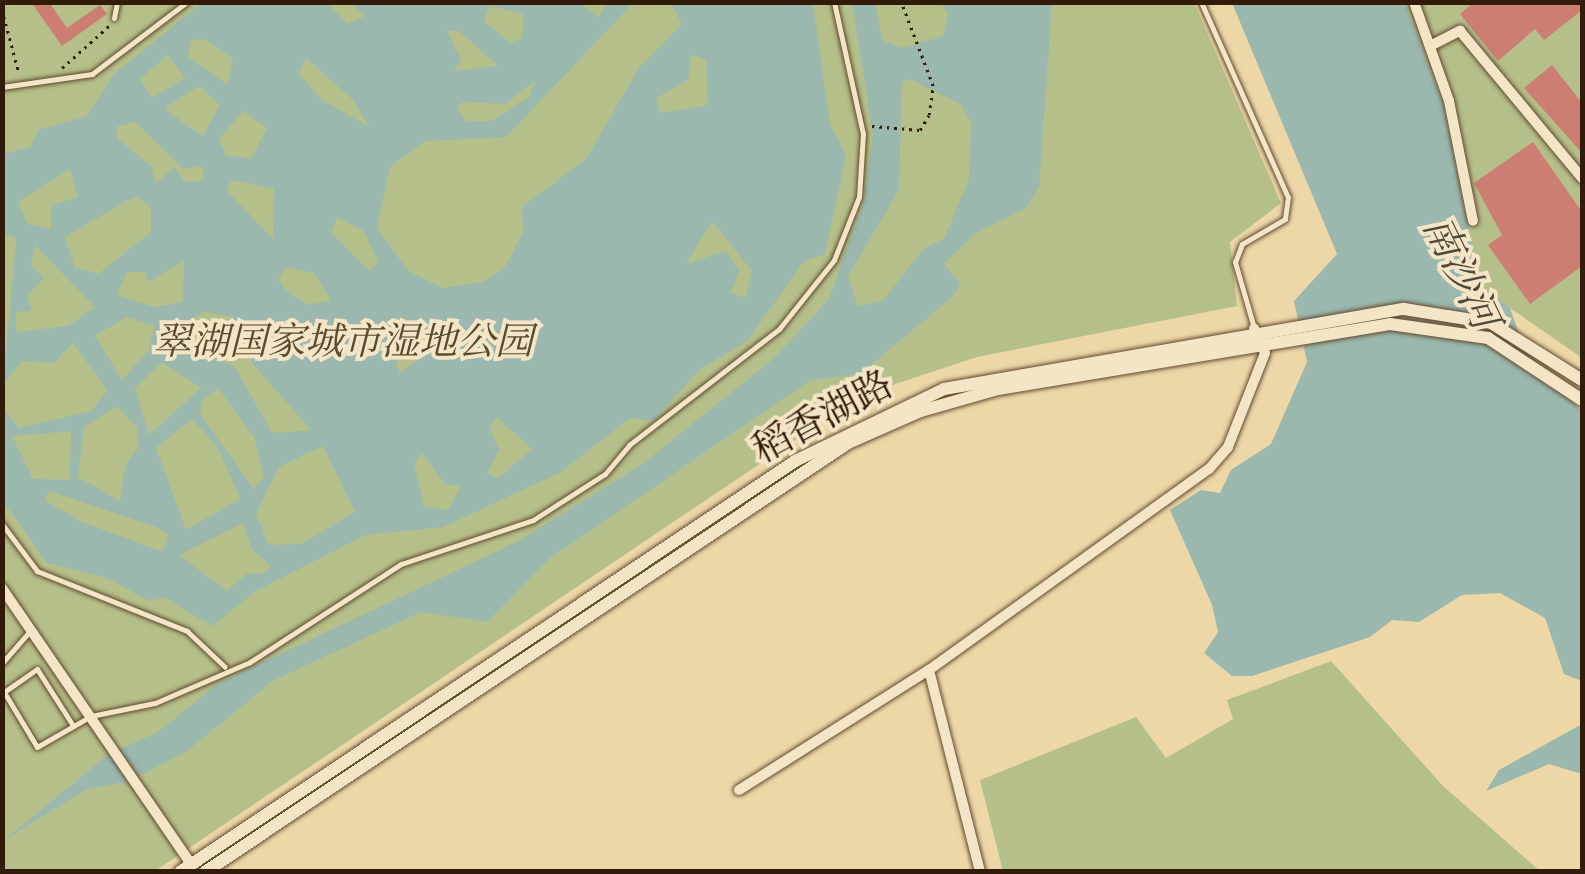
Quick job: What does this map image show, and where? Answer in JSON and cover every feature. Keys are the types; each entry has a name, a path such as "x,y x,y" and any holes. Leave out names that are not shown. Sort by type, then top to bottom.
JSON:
{"street":[{"path":"1414,2 1430,46 1472,221"},
{"path":"1430,46 1460,30 1582,178"},
{"name":"稻香湖路","path":"186,868 848,429 974,380 1285,323 1446,311 1516,334 1577,376"},
{"name":"稻香湖路","path":"204,872 848,444 980,393 1390,324 1449,328 1500,344 1582,400"},
{"path":"739,790 929,670 1209,469 1228,447 1266,353 1254,328"},
{"path":"2,588 140,788 186,868"},
{"path":"929,670 980,872"}],"lane":[{"path":"114,18 116,2"},
{"path":"2,87 20,80 45,81 92,74 187,2"},
{"path":"72,724 36,670 4,692 37,747 90,716 155,703 225,667 262,656 401,564 533,520 605,474 804,302 845,243 862,174 858,100 834,2"},
{"path":"1200,2 1288,196 1286,219 1242,244 1235,262 1254,328"},
{"path":"2,524 37,570 187,630 225,667"},
{"path":"2,664 32,630"}],"path":[{"path":"868,126 922,128 933,86 920,42 900,2"},
{"path":"2,9 20,80"},
{"path":"45,81 114,18"}],"green space":[{"name":"翠湖国家城市湿地公园","path":"3,3 1194,3 1281,203 1230,242 1237,306 977,357 862,395 155,871 3,871"},
{"path":"1405,3 1582,3 1582,358 1480,287 1444,107"},
{"path":"1331,661 1443,786 1540,871 1003,871 980,780 1136,717 1166,758 1233,719 1227,700"}],"water":[{"path":"203,2 327,3 348,24 365,16 350,3 580,3 599,17 607,3 633,3 506,137 425,141 390,167 377,228 408,271 443,288 484,282 505,267 523,232 522,207 586,159 639,68 682,24 671,3 813,3 830,124 846,155 825,254 804,261 748,340 698,371 653,421 630,418 561,472 443,527 365,535 256,591 212,626 164,597 150,601 105,577 47,563 3,501 3,409 19,428 92,411 107,390 73,343 54,363 22,361 3,385 16,239 3,233 3,154 31,147 38,130 87,116 114,74","holes":["489,6 524,14 522,38 510,43 484,21","447,31 459,31 498,66 454,71 461,60","204,39 233,59 227,84 188,57 191,40","691,54 706,60 708,105 660,113 656,98 688,80","168,55 185,78 152,98 140,79","306,58 352,99 369,126 323,101 299,74","535,81 529,97 491,121 467,122 457,109 462,102 505,104","199,86 220,105 203,136 164,109","243,111 267,128 251,159 226,155 219,139","135,122 184,169 202,166 204,180 185,182 174,166 156,184 151,166 118,139 116,127","70,169 78,197 51,206 51,229 27,224 18,202","232,180 274,189 273,239 226,190","135,196 151,207 151,232 98,274 75,268 65,237","337,217 364,231 378,262 369,271 331,232","712,221 752,271 745,298 731,293 739,271 726,251 686,264","35,245 95,307 68,326 16,332 16,313 32,310 27,297 43,278 31,264","184,261 183,302 154,307 117,295 127,272 145,272 148,282","287,267 314,273 331,300 307,305 278,279","204,312 233,317 253,364 311,430 272,433 235,367 189,343 183,324","126,317 155,326 149,350 122,380 95,336","448,322 458,332 400,373 396,364 412,345","162,362 201,388 149,435 135,388","219,389 254,437 264,476 254,489 200,414 202,400","117,406 137,428 138,448 125,465 120,501 78,477 84,427","496,417 532,449 497,479 487,473 499,450 490,429","192,419 219,449 240,499 186,530 156,448","71,431 70,480 33,479 12,436","323,446 355,512 301,544 269,545 256,514 279,467","422,453 445,485 461,486 448,510 424,507 414,463","50,491 159,528 168,535 163,552 82,522 44,500","243,523 253,551 271,566 265,573 246,574 227,591 179,555"]},
{"path":"852,3 875,3 882,40 902,48 943,36 948,13 940,3 1052,3 1039,186 1026,208 976,233 944,264 961,284 950,299 860,374 811,380 550,558 487,622 421,612 274,680 187,751 129,781 85,790 3,841 109,754 158,732 217,684 519,541 645,462 773,359 829,299 864,201 873,135","holes":["910,79 961,104 971,123 969,179 944,239 923,249 883,301 858,306 848,276 899,190 902,82"]},
{"name":"南沙河","path":"1232,3 1405,3 1444,107 1480,286 1510,308 1526,353 1582,412 1582,681 1564,674 1545,618 1500,593 1462,595 1419,622 1392,620 1370,637 1252,676 1232,676 1204,653 1218,632 1212,605 1170,510 1201,490 1220,493 1231,470 1271,444 1307,362 1294,301 1337,254"},
{"path":"1582,724 1582,774 1549,764 1486,791 1499,770"}],"building":[{"path":"31,2 49,2 67,28 100,5 107,14 62,46"},
{"path":"1474,2 1582,2 1582,10 1544,40 1535,29 1498,61 1460,14"},
{"path":"1552,65 1582,103 1582,153 1524,88"},
{"path":"1533,142 1582,212 1582,266 1530,304 1488,245 1502,235 1474,183"}]}
